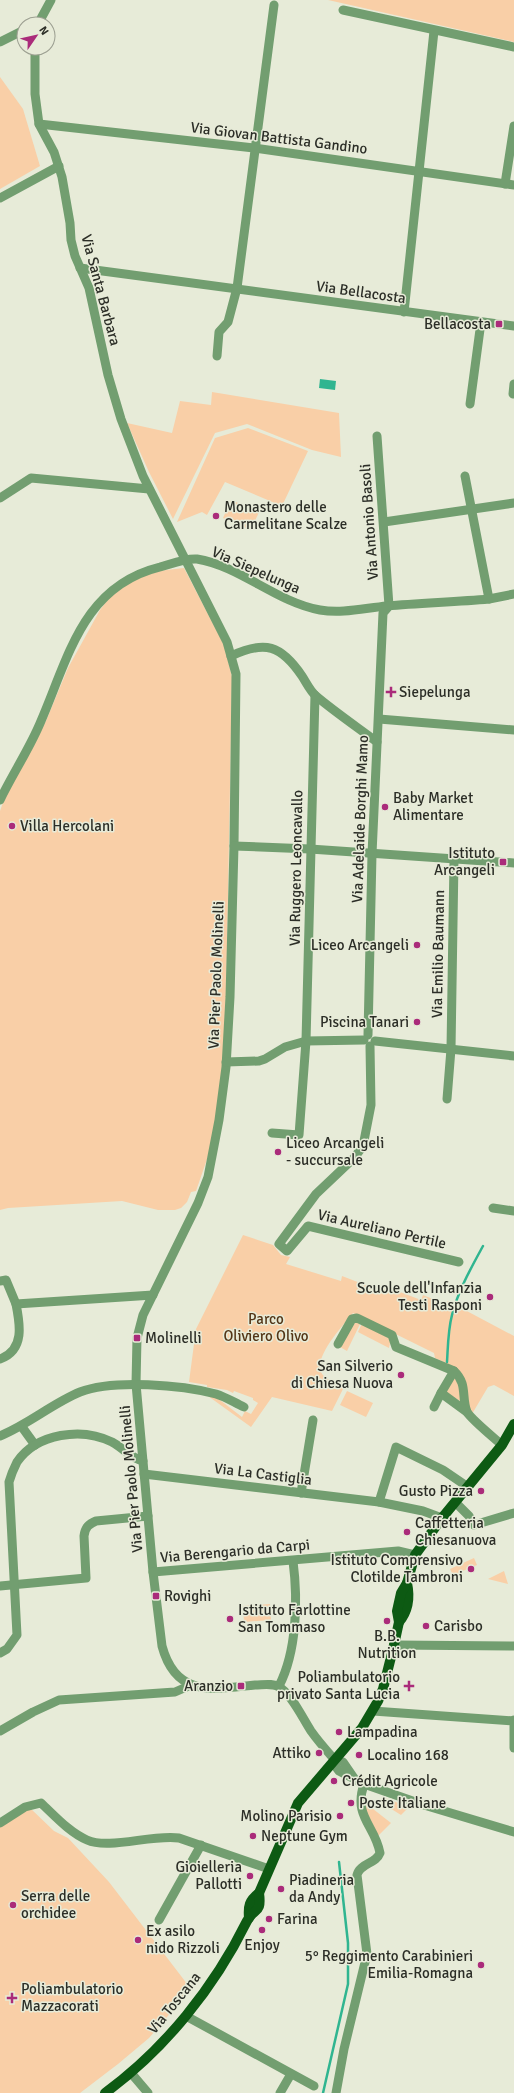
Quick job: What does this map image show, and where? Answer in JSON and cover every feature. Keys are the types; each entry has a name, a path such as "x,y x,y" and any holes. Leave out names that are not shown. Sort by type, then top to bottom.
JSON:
{"main road":[{"name":"Via Toscana","path":"105,2093 131,2073 163,2042 186,2016 230,1954 249,1918 257,1911 260,1904 259,1893 298,1802 362,1728 373,1711 383,1689 399,1622 397,1611 401,1593 407,1583 415,1556 442,1518 502,1445 513,1427"}],"street":[{"path":"40,16 51,0"},
{"path":"217,356 219,332 228,322 237,288 254,148 274,6"},
{"path":"343,10 434,31 514,47"},
{"path":"404,312 434,31"},
{"path":"0,42 16,34"},
{"name":"Via Santa Barbara","path":"35,56 35,94 39,124 54,152 66,191 71,240 80,268 89,288 112,388 121,419 137,464 186,560"},
{"name":"Via Giovan Battista Gandino","path":"39,124 254,148 509,184"},
{"path":"509,184 514,126"},
{"path":"0,198 59,166"},
{"name":"Via Bellacosta","path":"80,268 514,326"},
{"path":"470,404 481,322"},
{"name":"Via Antonio Basoli","path":"377,436 389,606"},
{"path":"465,476 473,509 489,599"},
{"path":"0,498 31,478 149,489"},
{"path":"384,522 514,503"},
{"name":"Via Siepelunga","path":"0,800 32,741 74,640 87,617 105,596 121,582 136,574 186,560 204,561 237,574 289,601 321,610 342,611 489,599 514,594"},
{"name":"Via Pier Paolo Molinelli","path":"186,560 217,620 231,656 236,674 234,846 226,1062 219,1120 208,1177 198,1203 143,1315 137,1338 136,1384 153,1572 162,1646 165,1656 179,1676 191,1685"},
{"name":"Via Adelaide Borghi Mamo","path":"369,1041 372,854 377,742 384,613 389,606"},
{"path":"231,656 249,648 266,646 282,651 293,662 315,695 377,742"},
{"name":"Via Ruggero Leoncavallo","path":"272,1133 299,1135 306,1041 315,695"},
{"path":"379,719 514,730"},
{"path":"234,846 310,849 514,863"},
{"name":"Via Emilio Baumann","path":"447,1099 451,1049 454,860"},
{"path":"226,1062 259,1061 291,1044 306,1041 369,1041 514,1056"},
{"name":"Via Aureliano Pertile","path":"369,1041 371,1105 363,1146 354,1158 316,1194 279,1244 287,1250 308,1226 460,1262"},
{"path":"493,1208 514,1211"},
{"path":"0,1281 6,1280 16,1304 21,1330 17,1346 6,1356 0,1359"},
{"path":"16,1304 153,1295"},
{"path":"338,1344 352,1319 357,1318 392,1335 396,1347 454,1370 464,1387 467,1412"},
{"path":"434,1407 454,1370"},
{"path":"0,1436 22,1427 82,1391 136,1384"},
{"name":"Via Pier Paolo Molinelli","path":"136,1384 183,1388 218,1394 244,1407"},
{"path":"441,1393 467,1412 502,1445"},
{"path":"301,1493 313,1420"},
{"path":"22,1427 35,1444"},
{"path":"0,1653 7,1649 17,1635 9,1482 18,1461 35,1444 60,1436 86,1434 112,1442 136,1459 143,1460"},
{"path":"378,1502 396,1447 443,1470 468,1487"},
{"name":"Via La Castiglia","path":"144,1474 378,1502 423,1511 442,1518"},
{"path":"455,1502 469,1516 474,1526 514,1513"},
{"path":"0,1586 86,1578 84,1536 85,1529 90,1523 96,1521 148,1516"},
{"name":"Via Berengario da Carpi","path":"153,1572 398,1551 415,1556"},
{"path":"278,1686 286,1668 295,1621 297,1591 294,1561"},
{"path":"394,1645 514,1646"},
{"path":"0,1731 33,1712 59,1700 175,1692 191,1685 203,1689 263,1684 278,1686 286,1692 312,1732 334,1759 336,1767 339,1771 364,1784 514,1831"},
{"path":"373,1711 514,1721 514,1748"},
{"path":"336,2093 344,2049 367,1954 357,1875 361,1867 377,1858 380,1853 362,1812 362,1790 364,1784"},
{"path":"0,1823 25,1807 41,1803 74,1832 88,1840 109,1842 166,1836 269,1869"},
{"path":"160,1920 201,1846"},
{"path":"186,2016 314,2086"},
{"path":"131,2073 148,2093"},
{"path":"280,2093 291,2074"}],"green space":[{"path":"328,0 514,0 514,42"},
{"path":"0,77 23,109 40,166 0,189"},
{"path":"212,392 339,413 341,457 312,450 247,424 215,433 173,519 149,472 127,423 172,433 180,401 211,405"},
{"path":"248,428 308,451 282,506 225,482 207,515 202,512 177,522 215,438"},
{"path":"231,500 259,512 251,530 223,518"},
{"path":"184,568 224,645 232,677 225,1055 214,1139 196,1191 191,1192 187,1202 181,1208 175,1210 158,1210 122,1201 8,1208 0,1210 0,811 7,791 46,721 68,668 100,610 115,590 131,580 158,571"},
{"name":"Parco Oliviero Olivo","path":"243,1235 273,1245 281,1255 290,1257 286,1264 341,1281 342,1276 381,1291 382,1285 421,1300 423,1295 445,1304 448,1301 514,1336 514,1396 494,1385 488,1387 472,1414 469,1411 465,1383 459,1372 454,1367 435,1358 434,1353 353,1313 323,1354 320,1365 322,1373 330,1380 346,1383 332,1411 272,1397 251,1427 208,1396 216,1397 242,1417 245,1411 251,1414 258,1403 253,1400 253,1398 234,1391 233,1393 227,1390 207,1387 207,1385 189,1382 196,1329"},
{"path":"354,1321 360,1324 347,1351 340,1347"},
{"path":"362,1323 391,1337 389,1348 358,1332"},
{"path":"456,1374 462,1402 446,1393"},
{"path":"347,1391 373,1403 366,1417 340,1405"},
{"path":"474,1558 477,1565 453,1575 450,1569"},
{"path":"504,1571 508,1584 488,1579"},
{"path":"270,1604 271,1620 244,1622 243,1606"},
{"path":"385,1798 409,1807 401,1815 385,1805 382,1801"},
{"path":"368,1805 391,1823 378,1836 364,1807"},
{"path":"30,1808 54,1831 68,1838 109,1882 191,1989 149,2038 80,2093 0,2093 0,1821"}],"shaded area":[{"path":"320,379 336,381 335,390 319,388"}],"waterway":[{"path":"447,1362 448,1338 452,1315 465,1280 483,1246"},
{"path":"323,2093 348,1984 348,1943 339,1862"}],"place":[{"name":"Bellacosta","path":"499,324"},
{"name":"Monastero delle Carmelitane Scalze","path":"216,516"},
{"name":"Siepelunga","path":"391,692"},
{"name":"Baby Market Alimentare","path":"385,807"},
{"name":"Villa Hercolani","path":"12,826"},
{"name":"Istituto Arcangeli","path":"503,862"},
{"name":"Liceo Arcangeli","path":"417,945"},
{"name":"Piscina Tanari","path":"417,1022"},
{"name":"Liceo Arcangeli - succursale","path":"278,1152"},
{"name":"Scuole dell'Infanzia Testi Rasponi","path":"490,1297"},
{"name":"Molinelli","path":"137,1338"},
{"name":"San Silverio di Chiesa Nuova","path":"401,1375"},
{"name":"Gusto Pizza","path":"481,1491"},
{"name":"Caffetteria Chiesanuova","path":"407,1532"},
{"name":"Istituto Comprensivo Clotilde Tambroni","path":"471,1569"},
{"name":"Rovighi","path":"156,1596"},
{"name":"Istituto Farlottine San Tommaso","path":"230,1619"},
{"name":"B.B. Nutrition","path":"387,1621"},
{"name":"Carisbo","path":"426,1626"},
{"name":"Aranzio","path":"241,1686"},
{"name":"Poliambulatorio privato Santa Lucia","path":"409,1686"},
{"name":"Lampadina","path":"339,1732"},
{"name":"Attiko","path":"319,1753"},
{"name":"Localino 168","path":"359,1755"},
{"name":"Crédit Agricole","path":"334,1781"},
{"name":"Poste Italiane","path":"351,1803"},
{"name":"Molino Parisio","path":"340,1816"},
{"name":"Neptune Gym","path":"253,1836"},
{"name":"Gioielleria Pallotti","path":"250,1876"},
{"name":"Piadineria da Andy","path":"281,1889"},
{"name":"Serra delle orchidee","path":"13,1905"},
{"name":"Farina","path":"269,1919"},
{"name":"Enjoy","path":"262,1930"},
{"name":"Ex asilo nido Rizzoli","path":"138,1940"},
{"name":"5° Reggimento Carabinieri Emilia-Romagna","path":"481,1965"},
{"name":"Poliambulatorio Mazzacorati","path":"12,1998"}]}
